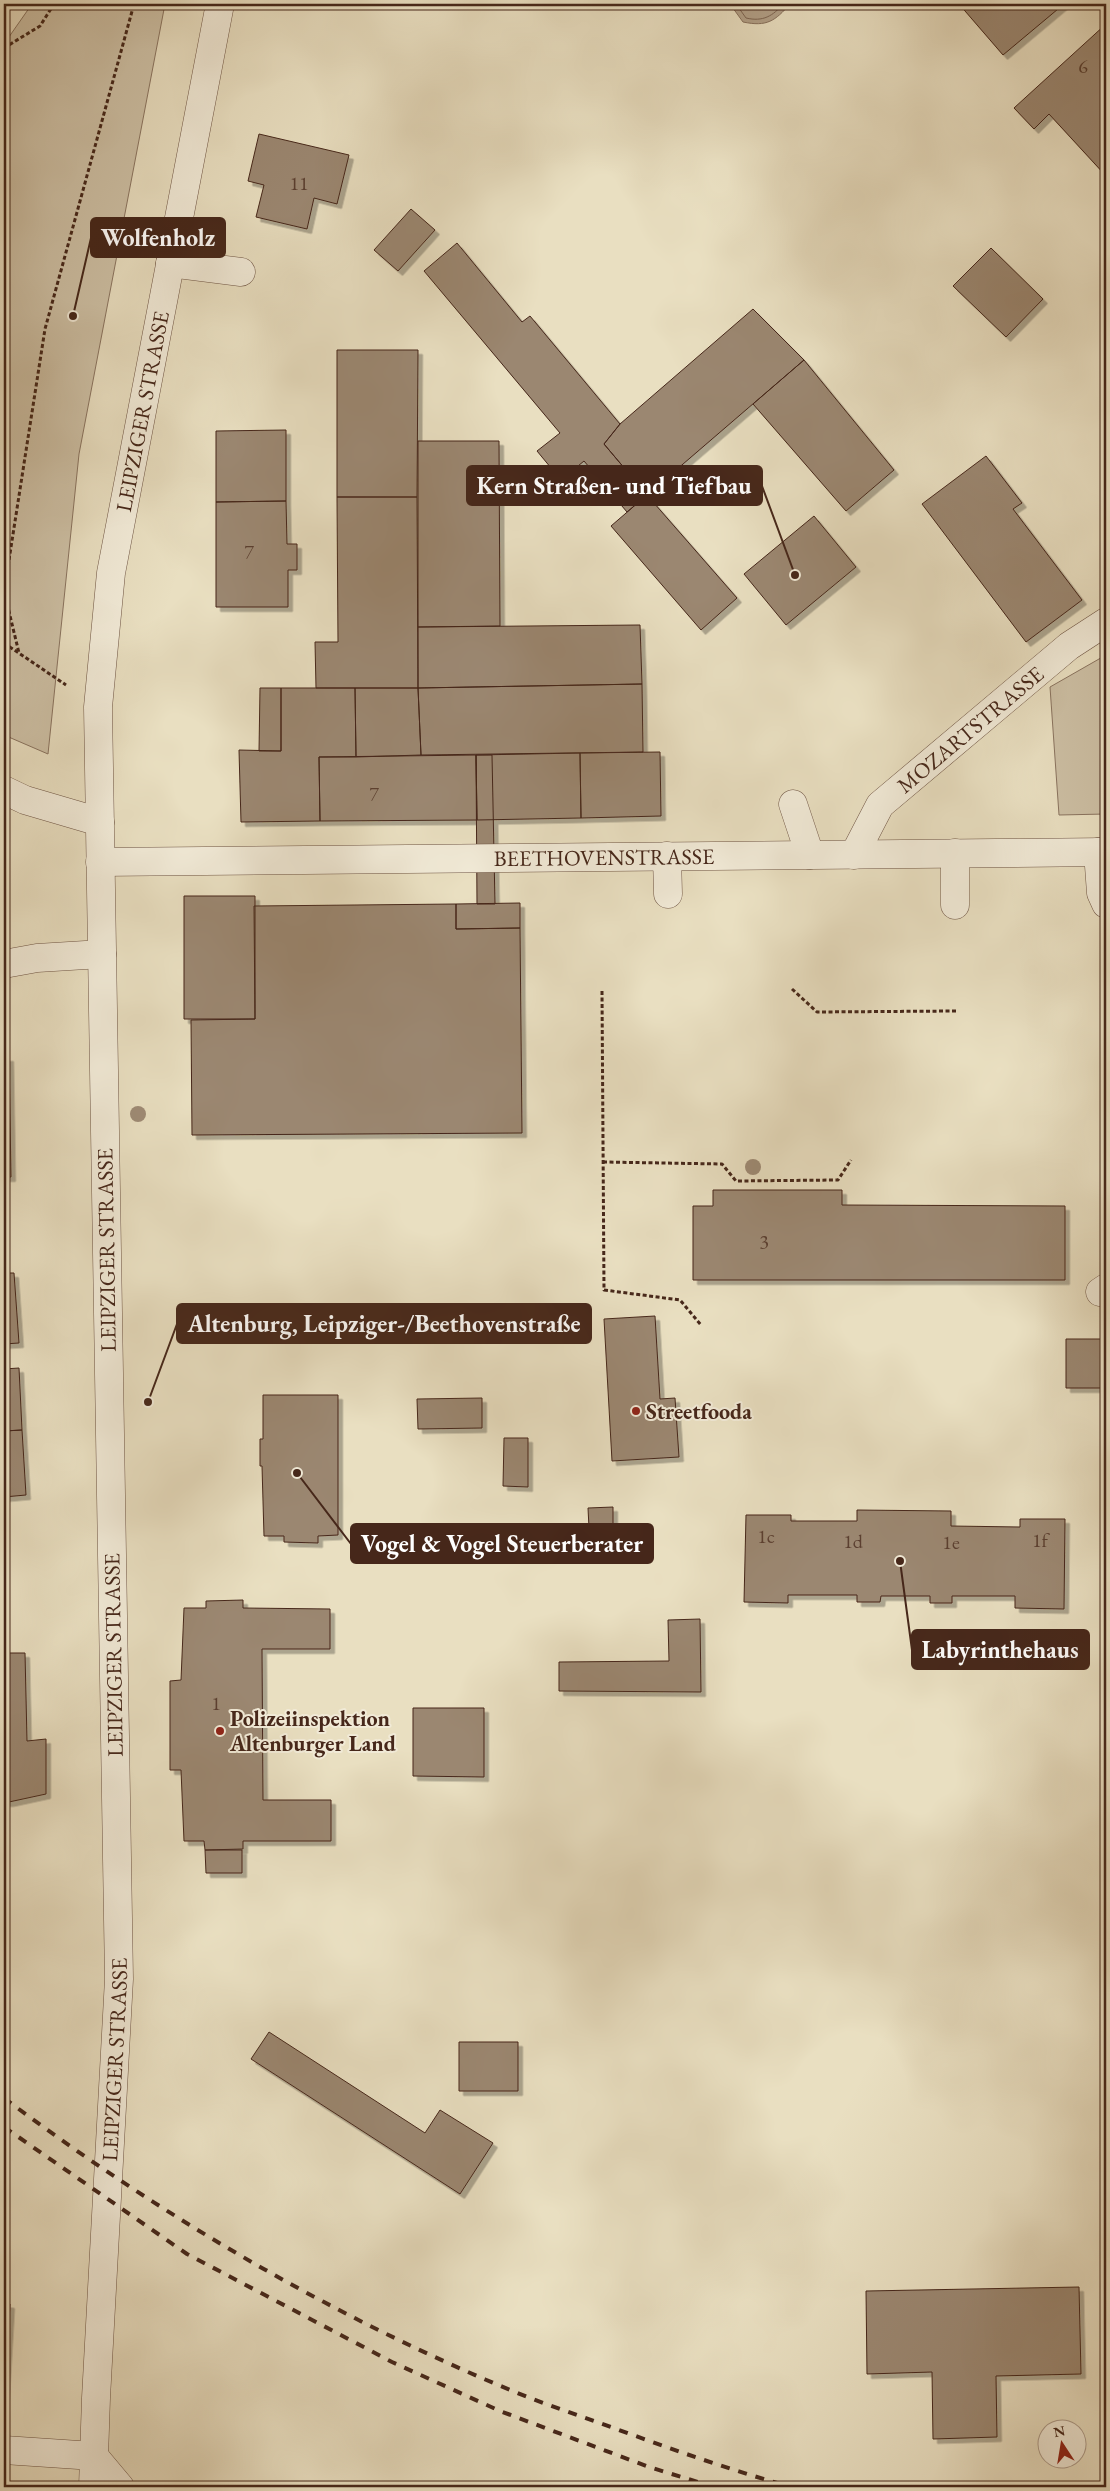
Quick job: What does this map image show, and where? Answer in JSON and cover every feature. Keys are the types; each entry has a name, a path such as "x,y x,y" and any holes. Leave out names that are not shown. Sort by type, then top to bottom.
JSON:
{"street":[{"name":"LEIPZIGER STRASSE","path":"93,2487 119,1979 98,707 111,573 220,4"},
{"path":"170,262 241,272"},
{"name":"MOZARTSTRASSE","path":"854,855 880,805 1070,646 1106,622"},
{"path":"4,790 25,800 100,822"},
{"path":"793,804 810,855"},
{"path":"1102,852 1101,893 1106,904"},
{"name":"BEETHOVENSTRASSE","path":"100,862 1102,852"},
{"path":"955,853 955,905"},
{"path":"667,856 668,894"},
{"path":"4,964 37,958 102,954"},
{"path":"4,2450 94,2456 120,2487"}],"path":[{"path":"4,48 40,26 54,4"},
{"path":"20,653 4,591 45,329 134,4"},
{"path":"4,643 98,707"},
{"path":"792,990 817,1012 956,1011"},
{"path":"602,991 604,1290 680,1300 701,1325"},
{"path":"603,1162 722,1164 736,1181 838,1180 850,1160"}],"shaded area":[{"path":"32,4 165,4 79,454 48,754 4,735 4,44"},
{"path":"1106,655 1106,814 1059,815 1050,687"},
{"path":"469,2482 519,2487 463,2487"}],"water":[{"path":"730,4 790,4 780,15 770,21 758,24 743,22"}],"building":[{"path":"959,4 1064,4 1003,55"},
{"path":"1106,24 1106,176 1049,114 1034,129 1014,108"},
{"path":"259,134 349,155 337,204 314,198 307,229 256,217 264,185 248,181"},
{"path":"411,209 435,230 398,271 374,250"},
{"path":"457,243 522,322 530,316 620,424 604,444 647,495 627,512 584,461 561,480 537,451 560,433 424,271"},
{"path":"991,248 1043,299 1006,337 953,286"},
{"path":"753,309 804,360 647,495 604,444 620,424"},
{"path":"337,350 418,350 417,497 337,497"},
{"path":"804,360 894,470 846,511 753,404"},
{"path":"286,430 286,501 216,502 216,431"},
{"path":"418,441 499,441 500,626 418,627"},
{"path":"986,456 1022,503 1013,509 1082,600 1026,642 922,504"},
{"path":"647,495 737,598 701,630 611,526"},
{"path":"337,497 417,497 418,688 316,688 315,642 338,642"},
{"path":"286,501 287,544 297,544 297,570 288,570 288,607 216,607 216,502"},
{"path":"814,516 856,567 786,625 744,574"},
{"path":"640,625 642,684 418,688 418,627"},
{"path":"642,684 643,752 421,755 418,688"},
{"path":"260,688 281,688 281,751 259,751"},
{"path":"281,688 355,688 356,757 319,757 320,821 241,822 239,750 281,751"},
{"path":"355,688 418,688 421,755 356,757"},
{"path":"660,752 661,816 581,818 580,753"},
{"path":"580,753 581,818 477,820 476,755"},
{"path":"476,755 477,820 320,821 319,757"},
{"path":"476,755 492,755 495,904 477,904"},
{"path":"184,896 255,896 255,1019 184,1019"},
{"path":"520,903 520,928 456,929 456,904"},
{"path":"456,904 456,929 520,928 522,1133 192,1135 191,1020 255,1019 254,906"},
{"path":"4,1057 9,1057 11,1177 4,1177"},
{"path":"713,1190 842,1190 842,1205 1065,1206 1065,1280 693,1280 693,1206 713,1206"},
{"path":"4,1273 14,1273 19,1343 4,1344"},
{"path":"655,1316 660,1399 675,1398 679,1457 612,1461 604,1319"},
{"path":"1066,1339 1106,1339 1106,1388 1066,1388"},
{"path":"19,1368 22,1430 4,1431 4,1369"},
{"path":"263,1395 338,1395 338,1535 318,1536 318,1543 284,1542 284,1536 264,1536 262,1466 260,1466 260,1439 263,1439"},
{"path":"482,1398 482,1428 418,1429 417,1399"},
{"path":"22,1430 26,1495 4,1497 4,1431"},
{"path":"504,1438 528,1438 528,1487 503,1486"},
{"path":"613,1507 613,1547 590,1547 588,1508"},
{"path":"857,1510 951,1511 951,1526 1020,1527 1020,1519 1065,1519 1064,1609 1015,1608 1015,1596 952,1596 952,1603 930,1603 930,1596 881,1596 880,1602 857,1602 857,1595 788,1595 788,1603 744,1602 746,1515 791,1515 791,1521 857,1521"},
{"path":"243,1600 243,1608 330,1609 330,1649 262,1649 263,1800 331,1800 331,1841 243,1841 243,1849 205,1850 204,1841 184,1841 181,1770 170,1770 170,1681 181,1680 184,1608 206,1608 206,1601"},
{"path":"700,1619 701,1692 559,1691 559,1662 669,1661 668,1620"},
{"path":"4,1653 25,1653 27,1741 46,1739 46,1794 9,1802 4,1802"},
{"path":"413,1708 484,1708 484,1777 413,1776"},
{"path":"205,1850 242,1850 242,1873 206,1873"},
{"path":"269,2032 425,2133 440,2110 493,2143 460,2194 251,2059"},
{"path":"459,2042 518,2042 518,2091 459,2091"},
{"path":"1079,2287 1081,2374 996,2376 997,2437 933,2439 932,2372 867,2374 866,2291"},
{"path":"4,2303 10,2304 4,2406"}],"railway":[{"path":"4,2098 124,2183 187,2223 250,2261 380,2331 447,2363 541,2402 705,2460 792,2487"},
{"path":"4,2127 187,2254 392,2362 500,2411 649,2467 714,2487"}],"place":[{"name":"Wolfenholz","path":"73,316"},
{"name":"Kern Straßen- und Tiefbau","path":"795,575"},
{"name":"Altenburg, Leipziger-/Beethovenstraße","path":"148,1402"},
{"name":"Streetfooda","path":"636,1411"},
{"name":"Vogel & Vogel Steuerberater","path":"297,1473"},
{"name":"Labyrinthehaus","path":"900,1561"},
{"name":"Polizeiinspektion Altenburger Land","path":"220,1731"}]}
